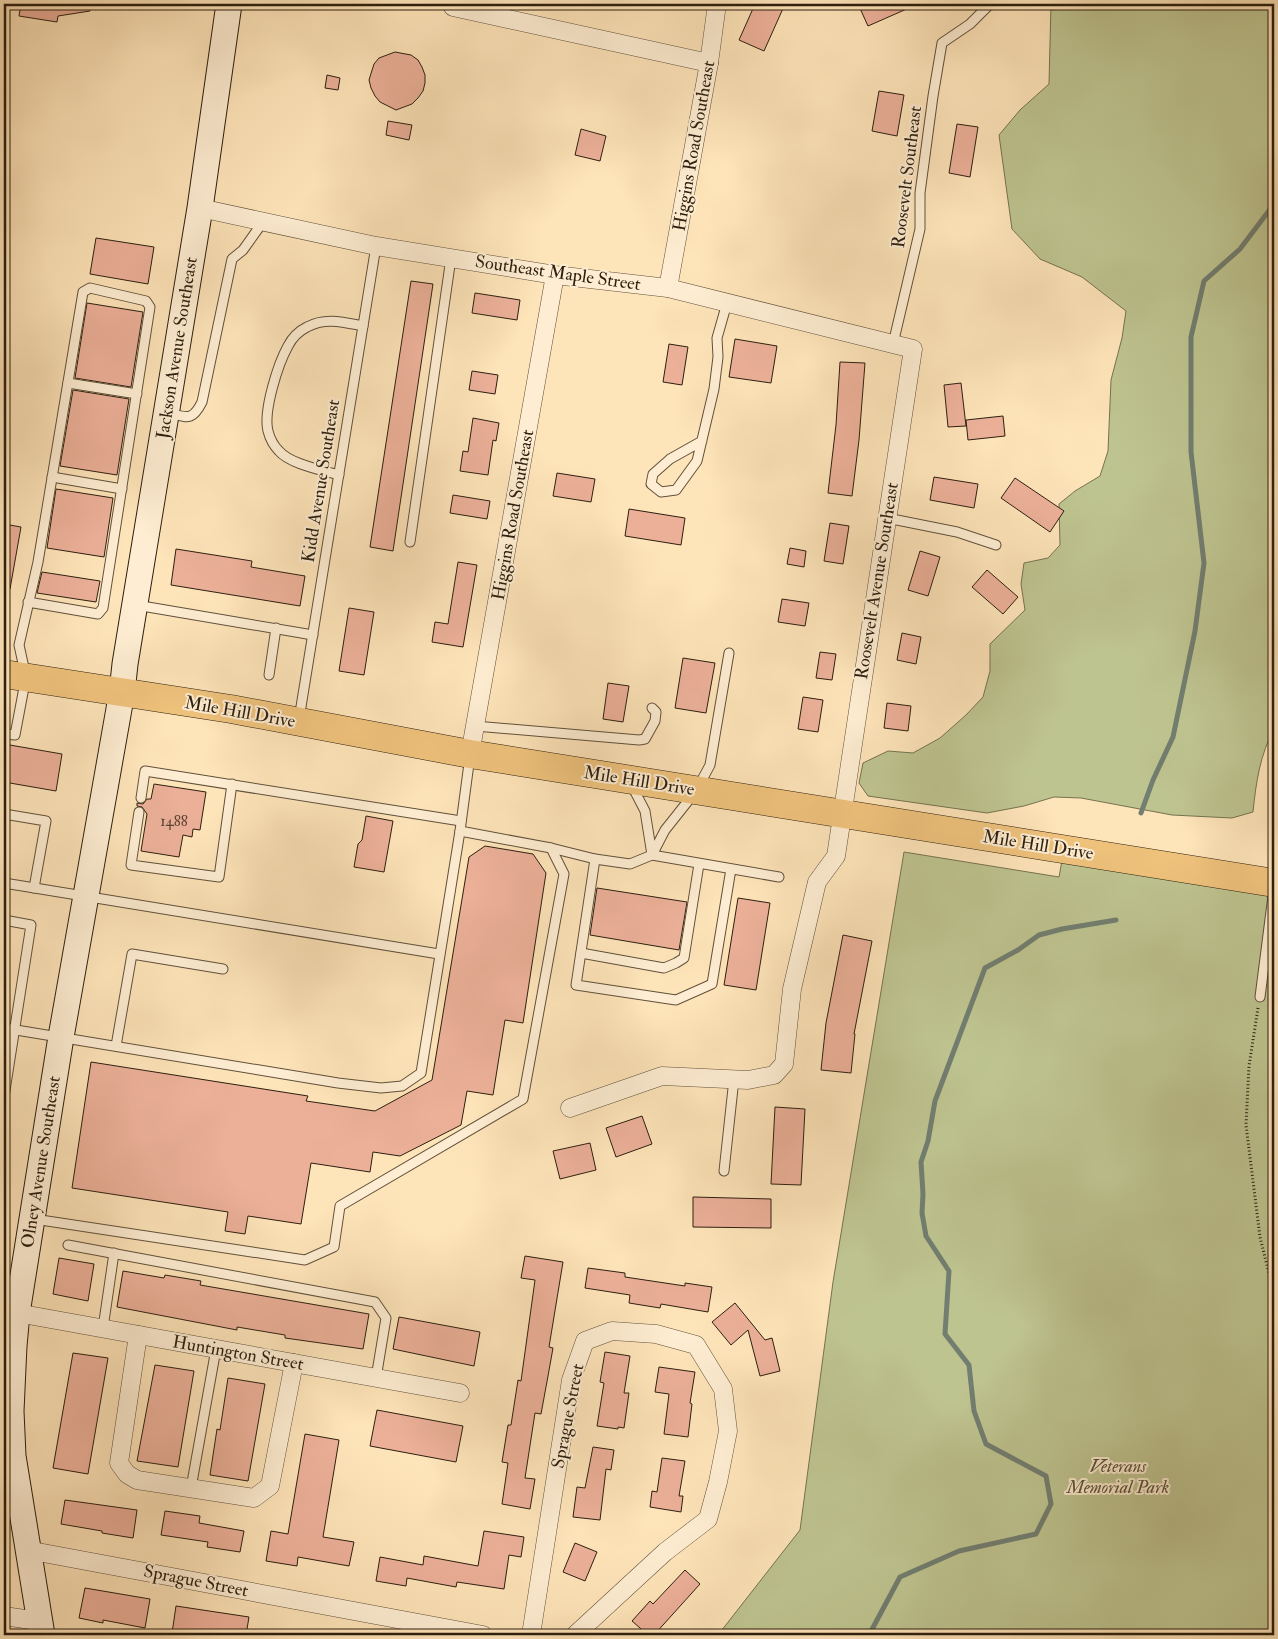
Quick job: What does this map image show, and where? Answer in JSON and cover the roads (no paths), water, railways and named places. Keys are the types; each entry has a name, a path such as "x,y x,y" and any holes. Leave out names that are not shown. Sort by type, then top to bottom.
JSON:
{"main road":[{"name":"Jackson Avenue Southeast","path":"122,692 200,208 229,4"},
{"name":"Mile Hill Drive","path":"15,676 231,709 470,754 1274,883"},
{"name":"Olney Avenue Southeast","path":"40,1628 16,1483 12,1428 12,1370 17,1313 61,1037 122,692"}],"street":[{"name":"Higgins Road Southeast","path":"668,288 709,63 717,4"},
{"path":"453,7 709,63"},
{"name":"Southeast Maple Street","path":"200,208 376,246 555,275 668,288 913,349"},
{"name":"Higgins Road Southeast","path":"470,754 555,275"},
{"name":"Roosevelt Avenue Southeast","path":"570,1108 662,1076 748,1080 774,1075 784,1064 794,980 817,882 836,856 913,349"},
{"name":"Huntington Street","path":"17,1313 460,1393"},
{"name":"Sprague Street","path":"531,1635 571,1380 585,1341 612,1331 656,1334 696,1345 722,1389 728,1431 718,1482 708,1519 665,1552 575,1635"},
{"path":"138,1335 119,1462 127,1474 137,1480 254,1498 270,1486 294,1363"},
{"name":"Sprague Street","path":"27,1550 483,1635"},
{"path":"4,1616 40,1628"}],"lane":[{"name":"Roosevelt Southeast","path":"893,344 920,229 920,193 942,42 970,24 990,4"},
{"path":"167,413 187,417 196,413 202,402 232,259 243,250 263,222"},
{"name":"Kidd Avenue Southeast","path":"299,722 376,246"},
{"path":"410,542 451,258"},
{"path":"4,734 15,735 15,676 18,645 28,602 38,562 83,292 90,288 146,300 150,307 103,608 98,614 28,602"},
{"path":"702,441 670,459 653,474 651,484 661,492 676,490 697,461 702,441 714,389 718,357 717,338 728,303"},
{"path":"339,475 291,459 280,453 272,443 267,430 268,403 288,346 296,335 307,327 323,321 338,321 363,326"},
{"path":"68,383 137,394"},
{"path":"52,477 122,489"},
{"path":"887,518 957,532 996,545"},
{"path":"135,605 313,635"},
{"path":"269,675 276,628"},
{"path":"652,856 665,830 696,790 710,765 729,654"},
{"path":"475,726 639,740 645,739 655,721 656,712 652,708"},
{"path":"4,1028 338,1083 381,1088 402,1086 421,1073 460,831 470,754"},
{"path":"141,798 145,771 461,820"},
{"path":"629,780 645,811 652,856"},
{"path":"139,812 131,865 218,877 232,784"},
{"path":"4,814 46,821 34,888"},
{"path":"460,831 551,848 595,859 630,864 652,856 779,877"},
{"path":"32,1219 305,1260 334,1247 340,1206 523,1099 564,874 551,848"},
{"path":"595,859 576,985 676,1000 712,984 731,869"},
{"path":"581,953 664,968 684,958 699,864"},
{"path":"4,883 439,954"},
{"path":"1260,996 1274,888"},
{"path":"4,920 31,924 4,1097"},
{"path":"116,1046 132,954 222,969"},
{"path":"1264,963 1274,965"},
{"path":"724,1171 734,1079"},
{"path":"68,1245 375,1302 386,1318 376,1378"},
{"path":"103,1328 114,1253"},
{"path":"191,1488 216,1349"}],"waterway":[{"path":"1141,813 1153,780 1173,737 1195,631 1204,563 1191,452 1191,337 1204,281 1240,249 1274,204"},
{"path":"869,1635 900,1577 959,1551 1036,1534 1051,1504 1046,1476 986,1444 974,1411 969,1365 945,1334 949,1271 926,1236 922,1213 921,1162 928,1141 935,1101 985,968 1018,950 1039,935 1116,920"}],"park label":[{"name":"Veterans Memorial Park","path":"1118,1476"}]}
